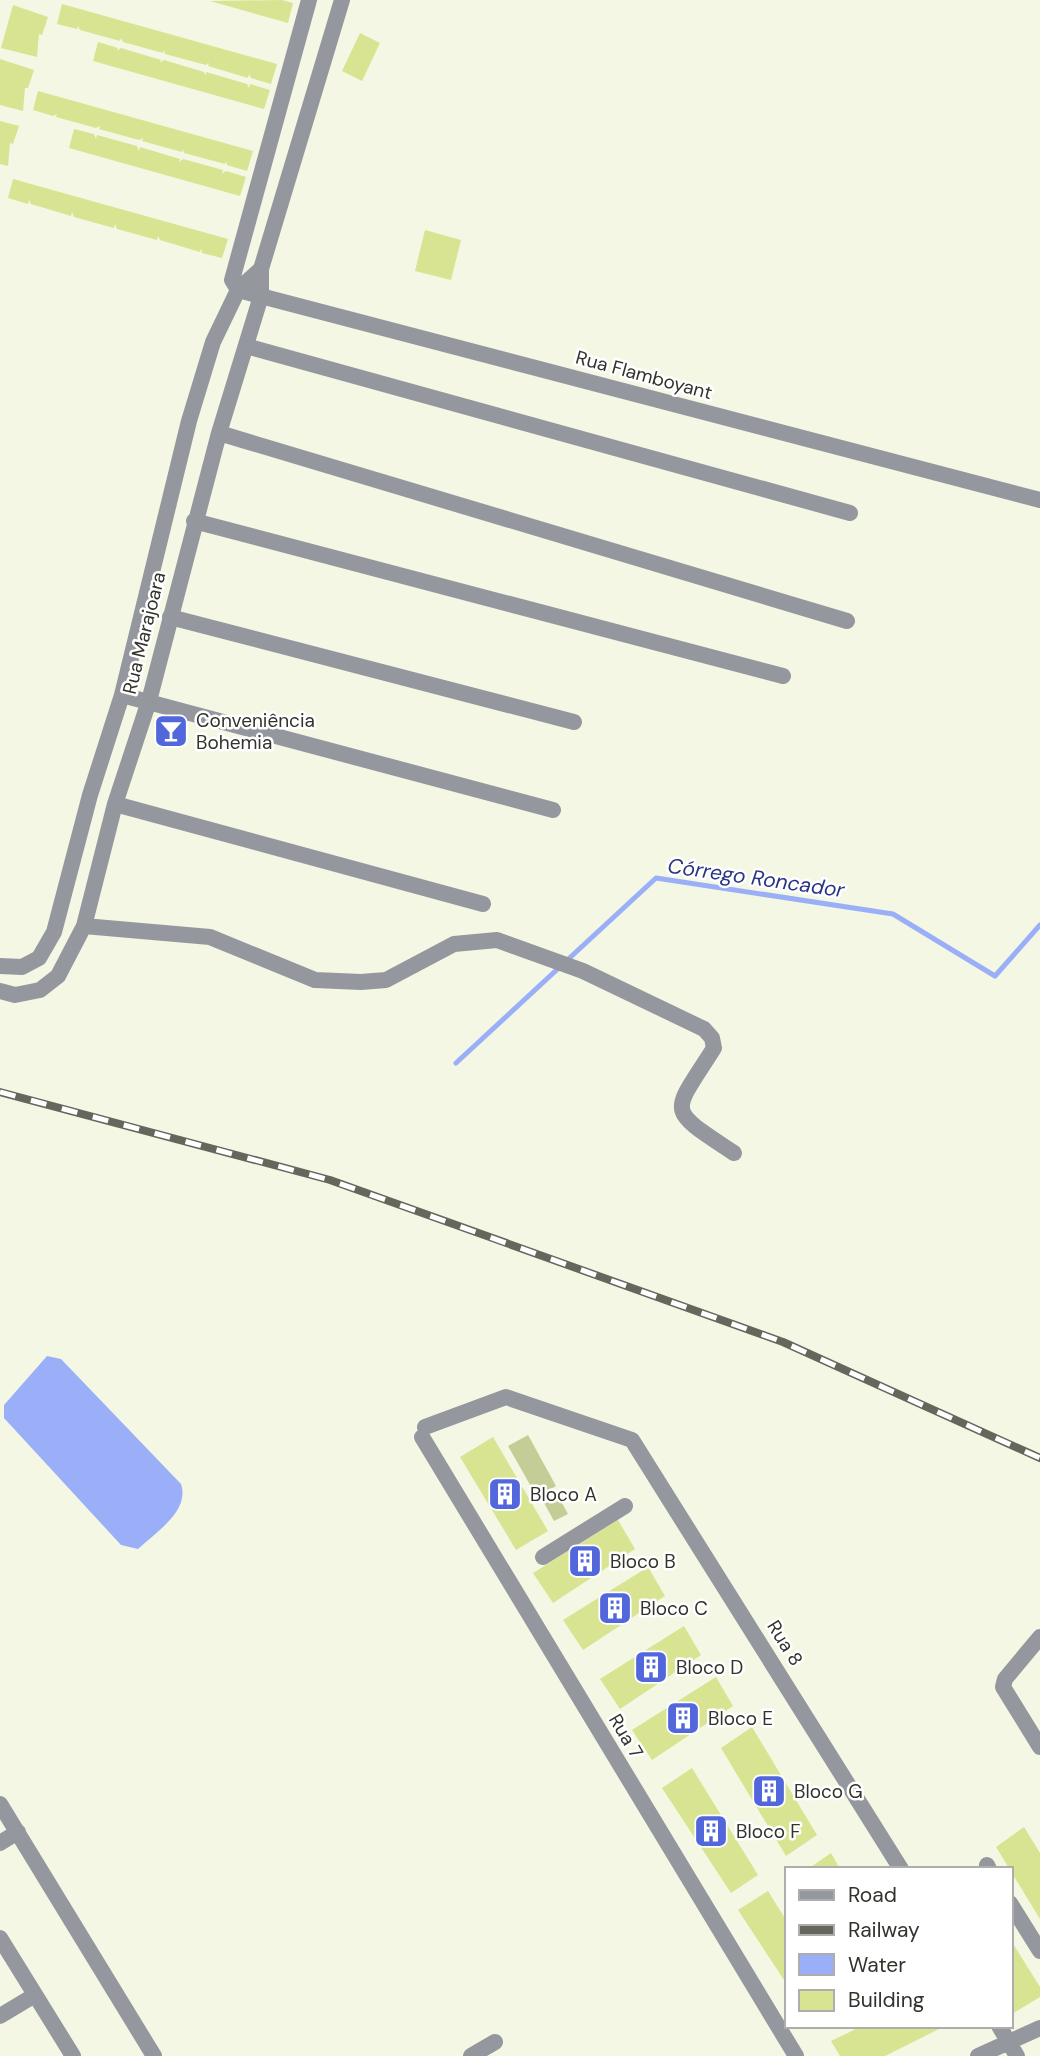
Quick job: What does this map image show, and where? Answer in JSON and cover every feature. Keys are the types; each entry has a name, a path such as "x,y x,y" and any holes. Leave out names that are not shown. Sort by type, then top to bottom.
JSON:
{"street":[{"path":"309,0 232,280 238,290 261,269 342,0"},
{"name":"Rua Marajoara","path":"58,976 84,926 115,804 149,701 194,521 261,296 261,269"},
{"name":"Rua Flamboyant","path":"238,290 1040,500"},
{"name":"Rua Marajoara","path":"39,958 54,932 90,795 122,695 188,421 213,342 238,290"},
{"path":"246,346 850,513"},
{"path":"219,433 847,621"},
{"path":"194,521 783,676"},
{"path":"170,617 573,722"},
{"path":"122,695 553,810"},
{"path":"115,804 483,904"},
{"path":"84,926 210,937 315,980 360,982 386,979 454,944 497,940 583,971 704,1029 712,1038 714,1048 680,1102 682,1114 688,1122 734,1153"},
{"path":"0,966 22,967 39,958 58,976 40,990 15,995 0,991"},
{"name":"Rua 7","path":"632,1440 506,1397 424,1432 796,2056"},
{"name":"Rua 8","path":"632,1440 900,1867"},
{"path":"543,1557 625,1506"},
{"path":"1040,1637 1005,1679 1003,1687 1040,1747"},
{"path":"0,1804 154,2056"},
{"path":"0,1843 18,1832"},
{"path":"1012,1906 1040,1951"},
{"path":"0,1938 73,2056"},
{"path":"0,2016 35,1994"},
{"path":"1000,2028 1017,2056"},
{"path":"978,2056 1040,2028"},
{"path":"471,2056 495,2042"}],"green space":[{"path":"528,1435 556,1486 537,1497 508,1446"},
{"path":"557,1494 568,1514 554,1521 543,1501"}],"water":[{"path":"47,1356 61,1359 181,1484 181,1503 176,1512 138,1549 121,1545 4,1418 4,1405"}],"building":[{"path":"282,0 293,3 288,23 210,1"},
{"path":"62,4 277,64 271,84 251,78 249,74 248,78 208,66 209,63 206,65 165,54 164,50 163,53 123,42 121,38 120,41 80,30 78,26 77,29 57,24"},
{"path":"13,5 48,17 42,35 39,34 37,57 1,48"},
{"path":"360,33 380,43 362,81 342,71"},
{"path":"98,42 118,48 117,51 121,48 161,60 160,63 164,60 204,72 206,76 206,72 247,84 249,88 250,84 270,90 264,109 93,61"},
{"path":"0,59 34,70 28,88 25,88 23,111 0,105"},
{"path":"38,91 253,151 247,171 227,165 226,161 225,164 184,153 183,149 182,152 142,141 143,138 139,140 99,129 100,126 96,128 56,117 57,114 53,116 33,110"},
{"path":"0,121 19,126 13,144 10,143 8,166 0,164"},
{"path":"74,129 94,134 96,139 97,135 137,146 139,151 140,147 180,159 179,162 183,159 223,170 222,174 226,171 246,177 240,196 69,148"},
{"path":"13,179 228,239 222,258 202,253 201,248 200,252 160,240 158,236 157,240 117,229 115,224 114,228 74,217 72,212 71,216 31,204 29,200 28,204 8,198"},
{"path":"425,230 461,240 451,280 415,271"},
{"name":"Bloco A","path":"493,1437 548,1531 516,1550 460,1457"},
{"name":"Bloco B","path":"618,1520 635,1549 553,1603 533,1573"},
{"name":"Bloco C","path":"648,1567 665,1596 583,1650 563,1620"},
{"name":"Bloco D","path":"684,1626 701,1655 620,1709 600,1679"},
{"name":"Bloco E","path":"716,1677 733,1706 652,1760 632,1730"},
{"name":"Bloco G","path":"752,1727 817,1835 786,1856 721,1748"},
{"name":"Bloco F","path":"692,1768 758,1875 731,1893 662,1788"},
{"path":"1024,1827 1040,1853 1040,1919 1012,1873 1012,1867 1008,1867 996,1847"},
{"path":"831,1853 839,1867 811,1867"},
{"path":"768,1891 785,1918 785,1981 738,1910"},
{"path":"1012,1942 1040,1987 1040,1997 1012,2014"},
{"path":"858,2028 941,2028 885,2056 840,2056 831,2041"}],"waterway":[{"name":"Córrego Roncador","path":"456,1063 656,878 893,914 995,976 1040,925"}],"railway":[{"path":"0,1092 330,1180 783,1342 1040,1458"}],"place":[{"name":"Conveniência Bohemia","path":"171,731"},
{"name":"Bloco A","path":"505,1494"},
{"name":"Bloco B","path":"585,1561"},
{"name":"Bloco C","path":"615,1608"},
{"name":"Bloco D","path":"651,1667"},
{"name":"Bloco E","path":"683,1718"},
{"name":"Bloco G","path":"769,1791"},
{"name":"Bloco F","path":"711,1831"}]}
